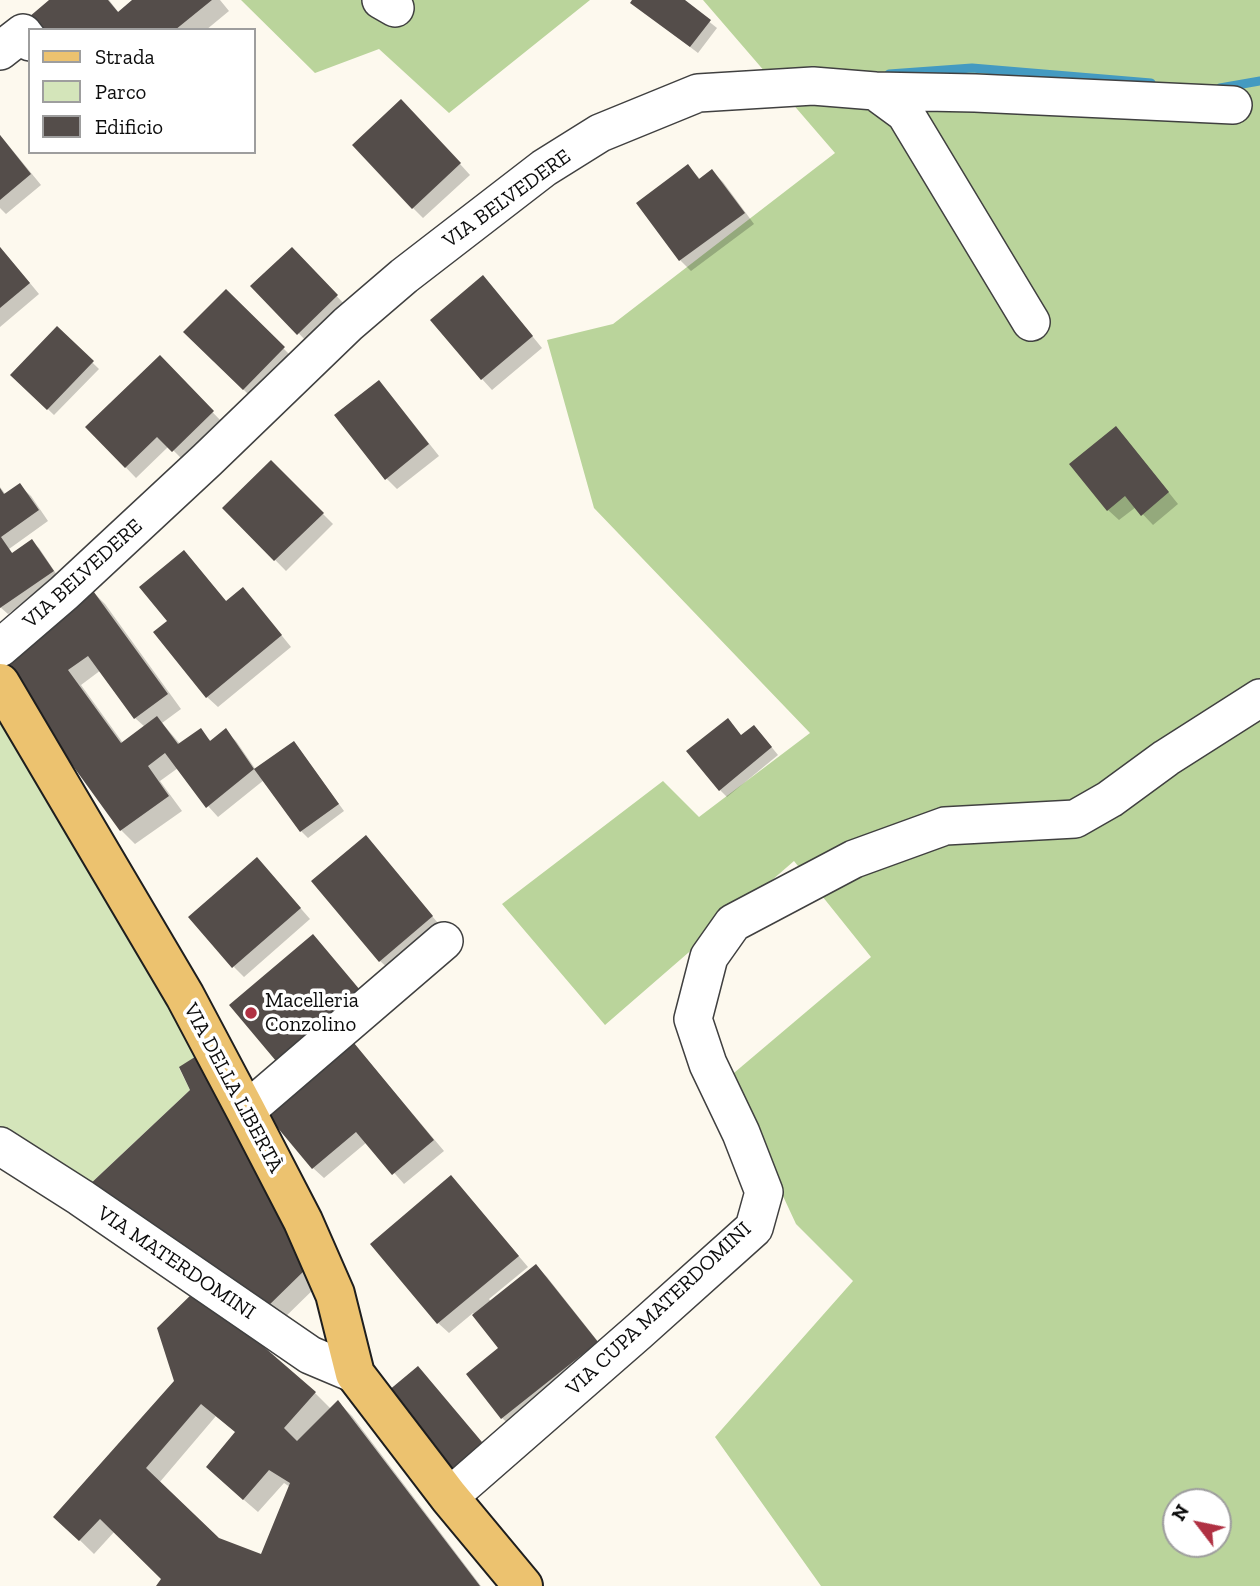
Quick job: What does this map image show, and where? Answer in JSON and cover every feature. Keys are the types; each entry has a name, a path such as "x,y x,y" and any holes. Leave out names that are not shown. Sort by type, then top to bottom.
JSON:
{"main road":[{"name":"VIA DELLA LIBERTÀ","path":"0,683 185,996 303,1221 335,1294 355,1374 449,1497 523,1586"}],"street":[{"name":"VIA BELVEDERE","path":"0,649 197,469 348,324 404,276 544,168 600,133 698,93 813,86 875,91 1233,105"},
{"path":"875,91 905,113 1031,322"},
{"name":"VIA CUPA MATERDOMINI","path":"449,1497 754,1228 764,1192 741,1133 708,1064 693,1019 709,957 733,923 853,859 945,826 1075,819 1110,799 1166,758 1260,698"},
{"path":"246,1111 444,941"},
{"name":"VIA MATERDOMINI","path":"0,1146 80,1197 310,1355 355,1374"}],"green space":[{"path":"241,0 590,0 449,113 379,49 315,73"},
{"path":"703,0 1260,0 1260,1586 821,1586 715,1437 853,1281 796,1224 728,1078 871,957 794,861 605,1025 502,904 663,781 699,817 810,733 594,508 547,340 613,324 835,153"},
{"path":"0,683 198,1055 179,1068 190,1090 87,1187 0,1146"}],"building":[{"path":"49,0 108,0 118,12 132,0 212,0 177,28 37,28 29,17"},
{"path":"632,0 685,0 711,20 690,47 630,3"},
{"path":"401,99 461,163 412,209 352,145"},
{"path":"0,135 31,174 0,200"},
{"path":"688,164 699,179 712,169 745,213 679,261 636,203"},
{"path":"0,247 30,283 0,308"},
{"path":"292,247 338,295 297,335 250,286"},
{"path":"483,275 533,336 481,380 430,320"},
{"path":"226,289 285,347 243,390 183,332"},
{"path":"57,326 94,361 47,410 10,375"},
{"path":"160,355 214,411 172,452 157,437 125,468 85,427"},
{"path":"379,380 429,444 385,480 334,415"},
{"path":"1116,426 1169,492 1141,516 1125,496 1107,511 1069,464"},
{"path":"271,460 324,513 274,561 222,508"},
{"path":"20,483 39,510 1,537 12,553 32,539 54,571 0,608 0,488 4,494"},
{"path":"184,550 226,601 243,587 282,635 206,698 153,632 167,621 139,587"},
{"path":"91,588 168,694 134,719 88,656 68,670 121,743 157,716 178,744 201,728 210,741 226,728 254,769 206,808 165,753 148,766 169,796 120,831 0,665"},
{"path":"728,718 741,735 754,725 772,747 719,791 686,751"},
{"path":"294,741 339,804 300,832 254,769"},
{"path":"366,835 433,916 379,962 311,881"},
{"path":"257,857 301,908 232,968 188,917"},
{"path":"313,934 360,990 276,1061 229,1005"},
{"path":"354,1043 434,1140 392,1175 356,1132 312,1169 267,1115"},
{"path":"198,1055 309,1266 263,1311 87,1187 190,1090 179,1067"},
{"path":"451,1175 519,1256 437,1324 370,1244"},
{"path":"536,1264 598,1342 501,1419 466,1374 498,1348 472,1315"},
{"path":"197,1289 316,1392 284,1428 297,1441 338,1400 480,1586 156,1586 161,1579 100,1519 79,1541 53,1517 174,1381 157,1328","holes":["201,1404 235,1432 206,1467 243,1500 269,1470 290,1483 261,1554 219,1538 146,1468"]},
{"path":"418,1366 487,1448 456,1474 388,1391"}],"waterway":[{"path":"889,74 972,68 1151,83"},
{"path":"1220,88 1260,81"}],"place":[{"name":"Macelleria Conzolino","path":"251,1013"}]}
